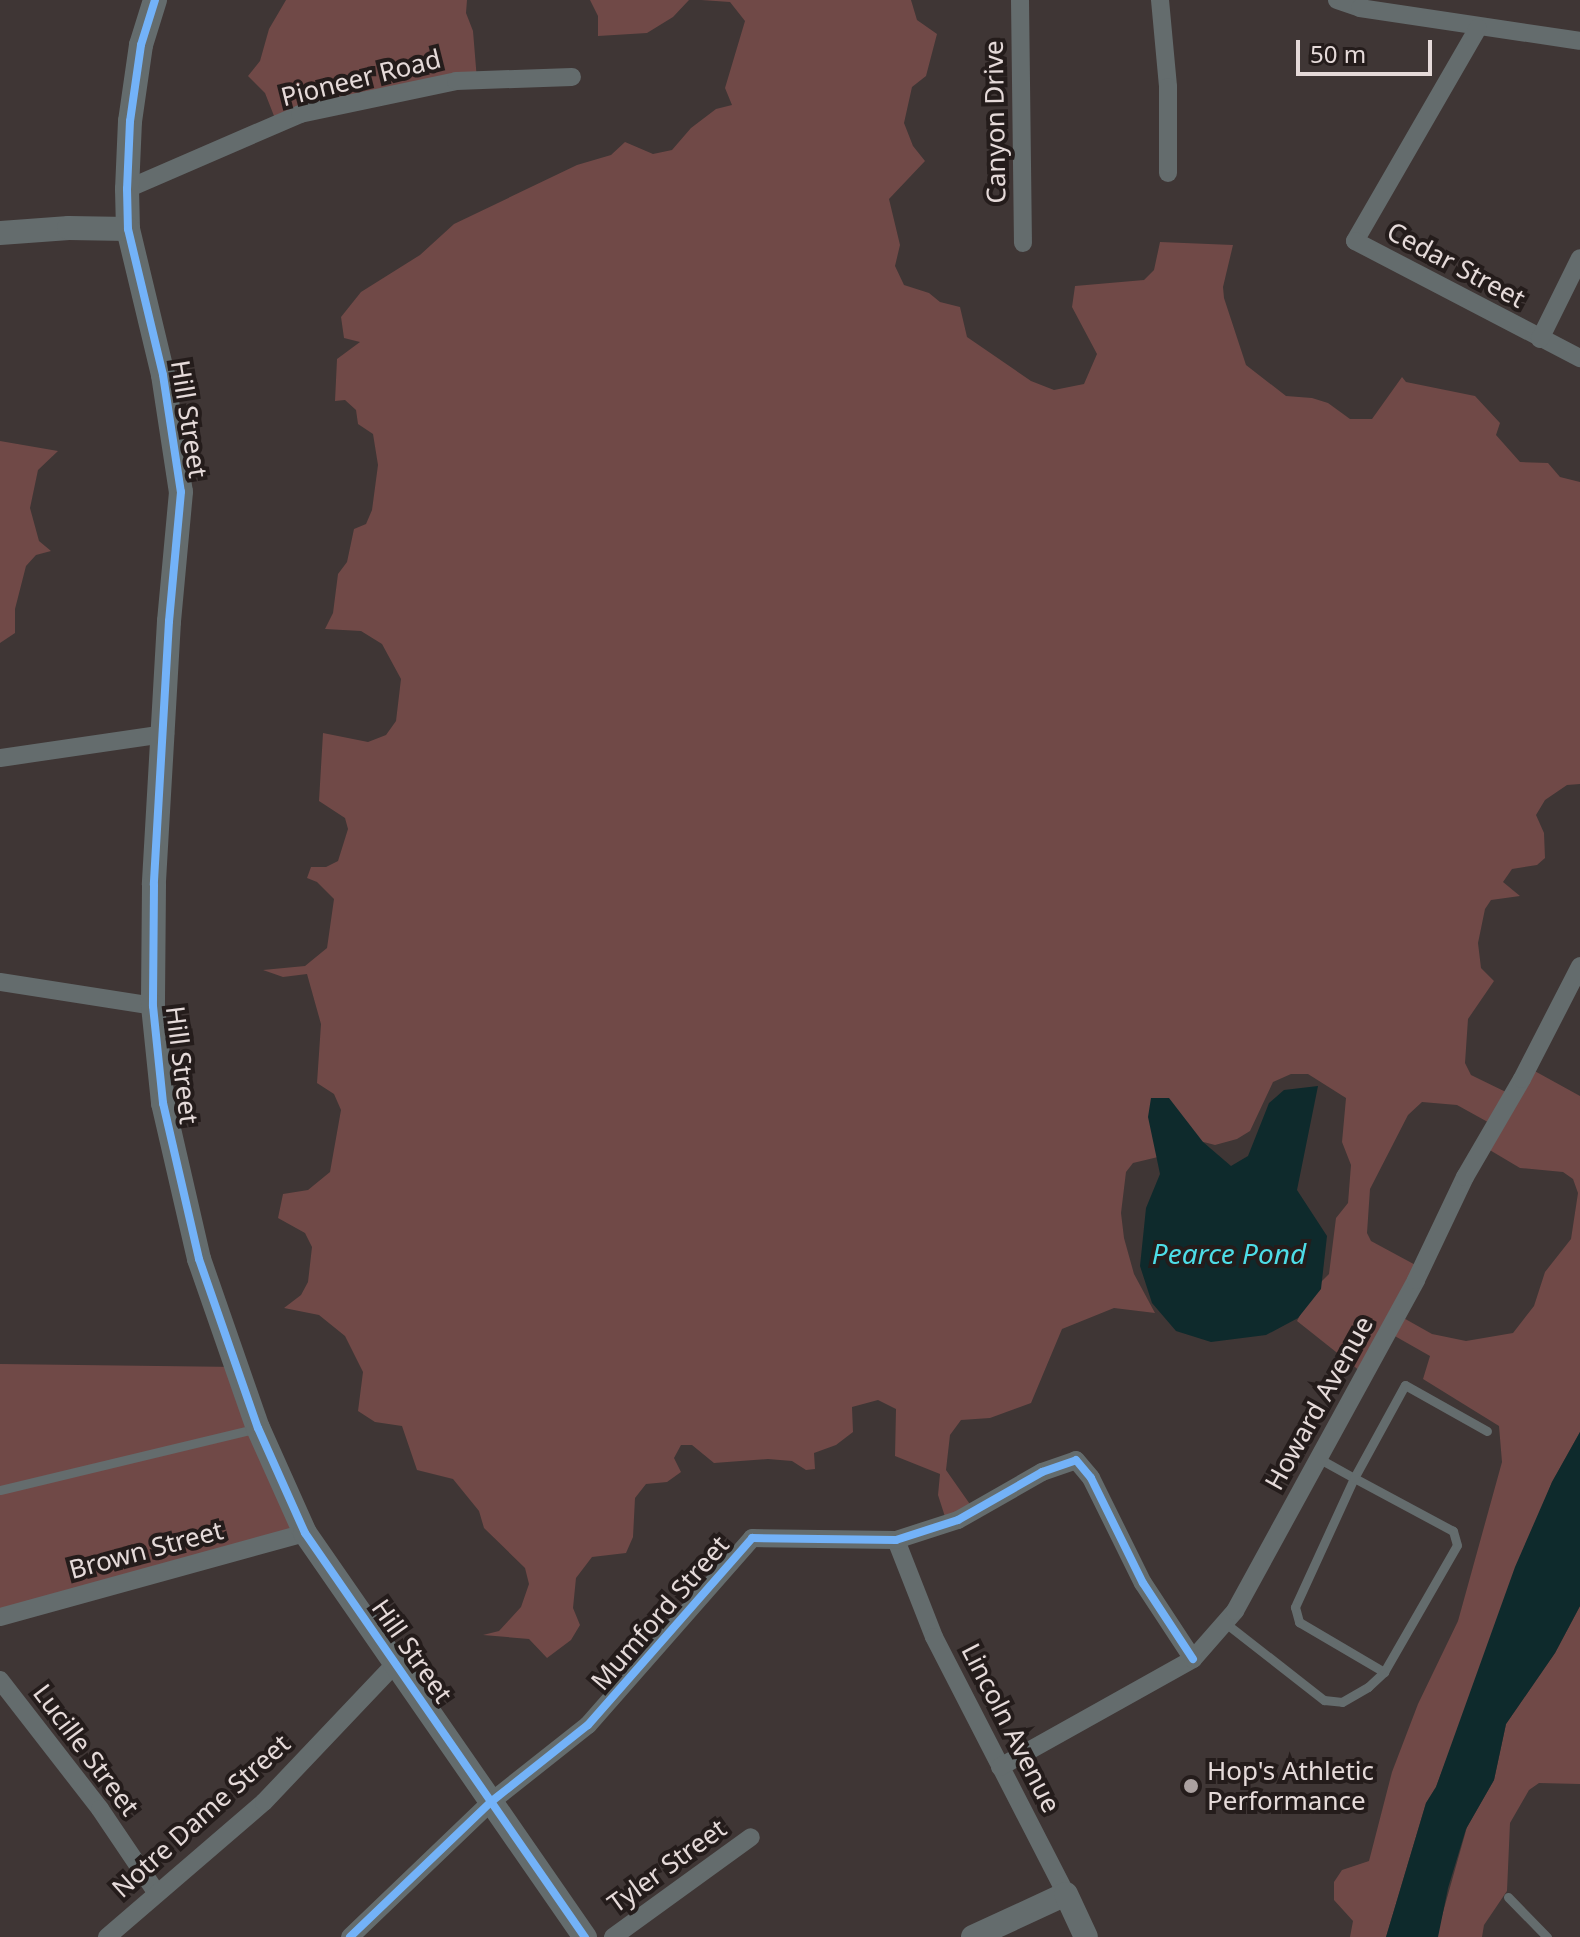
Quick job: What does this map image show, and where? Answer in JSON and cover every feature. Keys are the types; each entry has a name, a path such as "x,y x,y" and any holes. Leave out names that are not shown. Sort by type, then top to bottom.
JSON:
{"street":[{"name":"Hill Street","path":"155,0 141,45 130,121 127,189 128,229 163,375 181,492 169,621 165,734 154,885 153,1006 163,1103 199,1259 258,1428 305,1533 585,1937"},
{"name":"Canyon Drive","path":"1020,0 1023,243"},
{"path":"1160,0 1168,87 1168,173"},
{"path":"1337,0 1360,8 1478,28 1580,41"},
{"name":"Cedar Street","path":"1478,28 1355,241 1580,358"},
{"name":"Pioneer Road","path":"127,189 300,114 456,81 572,77"},
{"path":"0,233 128,229"},
{"path":"1540,339 1580,258"},
{"path":"0,758 165,734"},
{"name":"Howard Avenue","path":"1000,1767 1193,1659 1235,1611 1416,1280 1465,1177 1522,1079 1580,966"},
{"path":"0,982 153,1006"},
{"name":"Mumford Street","path":"350,1937 492,1801 588,1725 752,1538 896,1540 958,1520 1042,1472 1076,1460 1091,1478 1143,1583 1193,1659"},
{"name":"Brown Street","path":"0,1617 305,1533"},
{"name":"Lincoln Avenue","path":"896,1540 934,1637 1086,1937"},
{"name":"Notre Dame Street","path":"107,1937 264,1802 396,1663"},
{"name":"Lucille Street","path":"0,1680 100,1809 156,1892"},
{"name":"Tyler Street","path":"613,1937 751,1837"},
{"path":"973,1937 1066,1894"}],"lane":[{"path":"1384,1672 1299,1622 1295,1607 1354,1478 1405,1385 1487,1431"},
{"path":"0,1490 258,1428"},
{"path":"1224,1622 1324,1700 1342,1702 1368,1687 1384,1672 1457,1545 1453,1531 1318,1458"},
{"path":"1508,1897 1547,1937"}],"shaded area":[{"path":"286,0 467,0 466,13 473,31 477,80 276,121 265,93 248,76 260,61 269,29"},
{"path":"590,0 689,0 673,17 647,33 598,36 598,16"},
{"path":"701,0 911,0 917,20 937,34 926,76 912,87 904,123 913,146 925,161 889,199 900,245 895,266 904,285 929,293 940,302 960,307 967,337 1031,381 1054,390 1084,384 1097,354 1072,307 1075,286 1144,280 1154,270 1160,242 1233,245 1223,287 1224,298 1246,365 1286,396 1328,403 1350,419 1372,419 1402,377 1406,382 1475,396 1500,423 1496,435 1520,462 1548,463 1560,477 1580,482 1580,784 1567,785 1545,800 1536,815 1544,833 1545,858 1537,865 1512,869 1503,882 1520,896 1491,900 1485,909 1478,943 1481,968 1494,981 1468,1019 1465,1063 1471,1075 1512,1095 1531,1069 1580,1096 1580,1432 1552,1482 1436,1787 1426,1803 1386,1937 1350,1937 1353,1921 1334,1900 1334,1882 1342,1870 1369,1861 1392,1772 1418,1704 1458,1621 1502,1462 1499,1426 1423,1379 1430,1356 1393,1335 1365,1375 1297,1321 1312,1291 1329,1274 1336,1218 1348,1203 1351,1165 1342,1142 1346,1098 1308,1074 1291,1074 1273,1082 1250,1131 1237,1139 1215,1145 1177,1135 1158,1157 1133,1163 1126,1172 1121,1213 1124,1238 1134,1274 1155,1313 1114,1308 1062,1329 1031,1403 990,1418 961,1420 950,1435 946,1470 974,1510 948,1526 938,1495 940,1474 895,1456 896,1409 878,1400 852,1407 853,1432 836,1445 814,1453 815,1469 806,1470 792,1461 768,1459 714,1463 692,1445 681,1445 674,1458 681,1472 667,1482 646,1484 635,1498 633,1537 626,1553 592,1557 576,1578 573,1608 580,1625 571,1640 547,1658 529,1639 483,1635 499,1631 521,1607 529,1584 525,1568 484,1528 479,1511 453,1479 417,1470 402,1426 375,1422 358,1411 363,1372 345,1336 319,1315 284,1308 301,1295 308,1282 312,1247 305,1233 278,1218 283,1194 308,1190 330,1172 341,1110 334,1094 317,1083 321,1024 307,974 283,977 263,970 305,966 327,948 334,899 317,882 307,878 311,867 326,867 338,861 348,829 345,818 319,801 323,733 368,742 386,735 396,721 401,679 382,644 361,631 325,629 333,613 338,574 347,562 354,529 366,524 372,510 378,465 373,434 358,424 356,410 345,400 335,401 337,359 360,342 344,338 341,317 361,292 420,255 454,224 577,165 611,155 625,142 653,154 672,150 691,128 716,109 732,105 725,88 745,21 730,2","holes":["1422,1102 1457,1105 1495,1126 1488,1149 1520,1168 1563,1172 1573,1179 1578,1193 1571,1239 1545,1272 1534,1306 1513,1333 1466,1341 1432,1334 1400,1316 1421,1268 1371,1241 1367,1233 1370,1189 1408,1115"]},
{"path":"0,441 58,451 38,470 30,508 39,541 51,551 36,555 26,566 15,609 15,633 0,643"},
{"path":"0,1364 238,1367 305,1533 0,1617"},
{"path":"1580,1606 1580,1784 1539,1783 1529,1790 1510,1823 1507,1891 1484,1925 1482,1937 1436,1937 1467,1827 1494,1780 1506,1724 1555,1653"}],"water":[{"name":"Pearce Pond","path":"1318,1086 1297,1190 1327,1236 1321,1289 1298,1318 1266,1335 1211,1342 1176,1331 1152,1303 1140,1266 1146,1208 1160,1174 1148,1117 1151,1098 1169,1098 1203,1142 1231,1166 1248,1156 1269,1103 1284,1090"},
{"path":"1580,1432 1580,1606 1555,1653 1506,1724 1494,1780 1466,1829 1448,1888 1438,1937 1386,1937 1426,1803 1436,1787 1515,1567 1552,1482"}],"cycle path":[{"path":"155,0 141,45 130,121 127,189 128,229 163,375 181,492 169,621 154,885 153,1006 163,1103 199,1259 258,1428 305,1533 585,1937"},
{"path":"350,1937 492,1801 588,1725 752,1538 896,1540 958,1520 1042,1472 1076,1460 1091,1478 1143,1583 1193,1659"}],"place":[{"name":"Hop's Athletic Performance","path":"1191,1786"}]}
